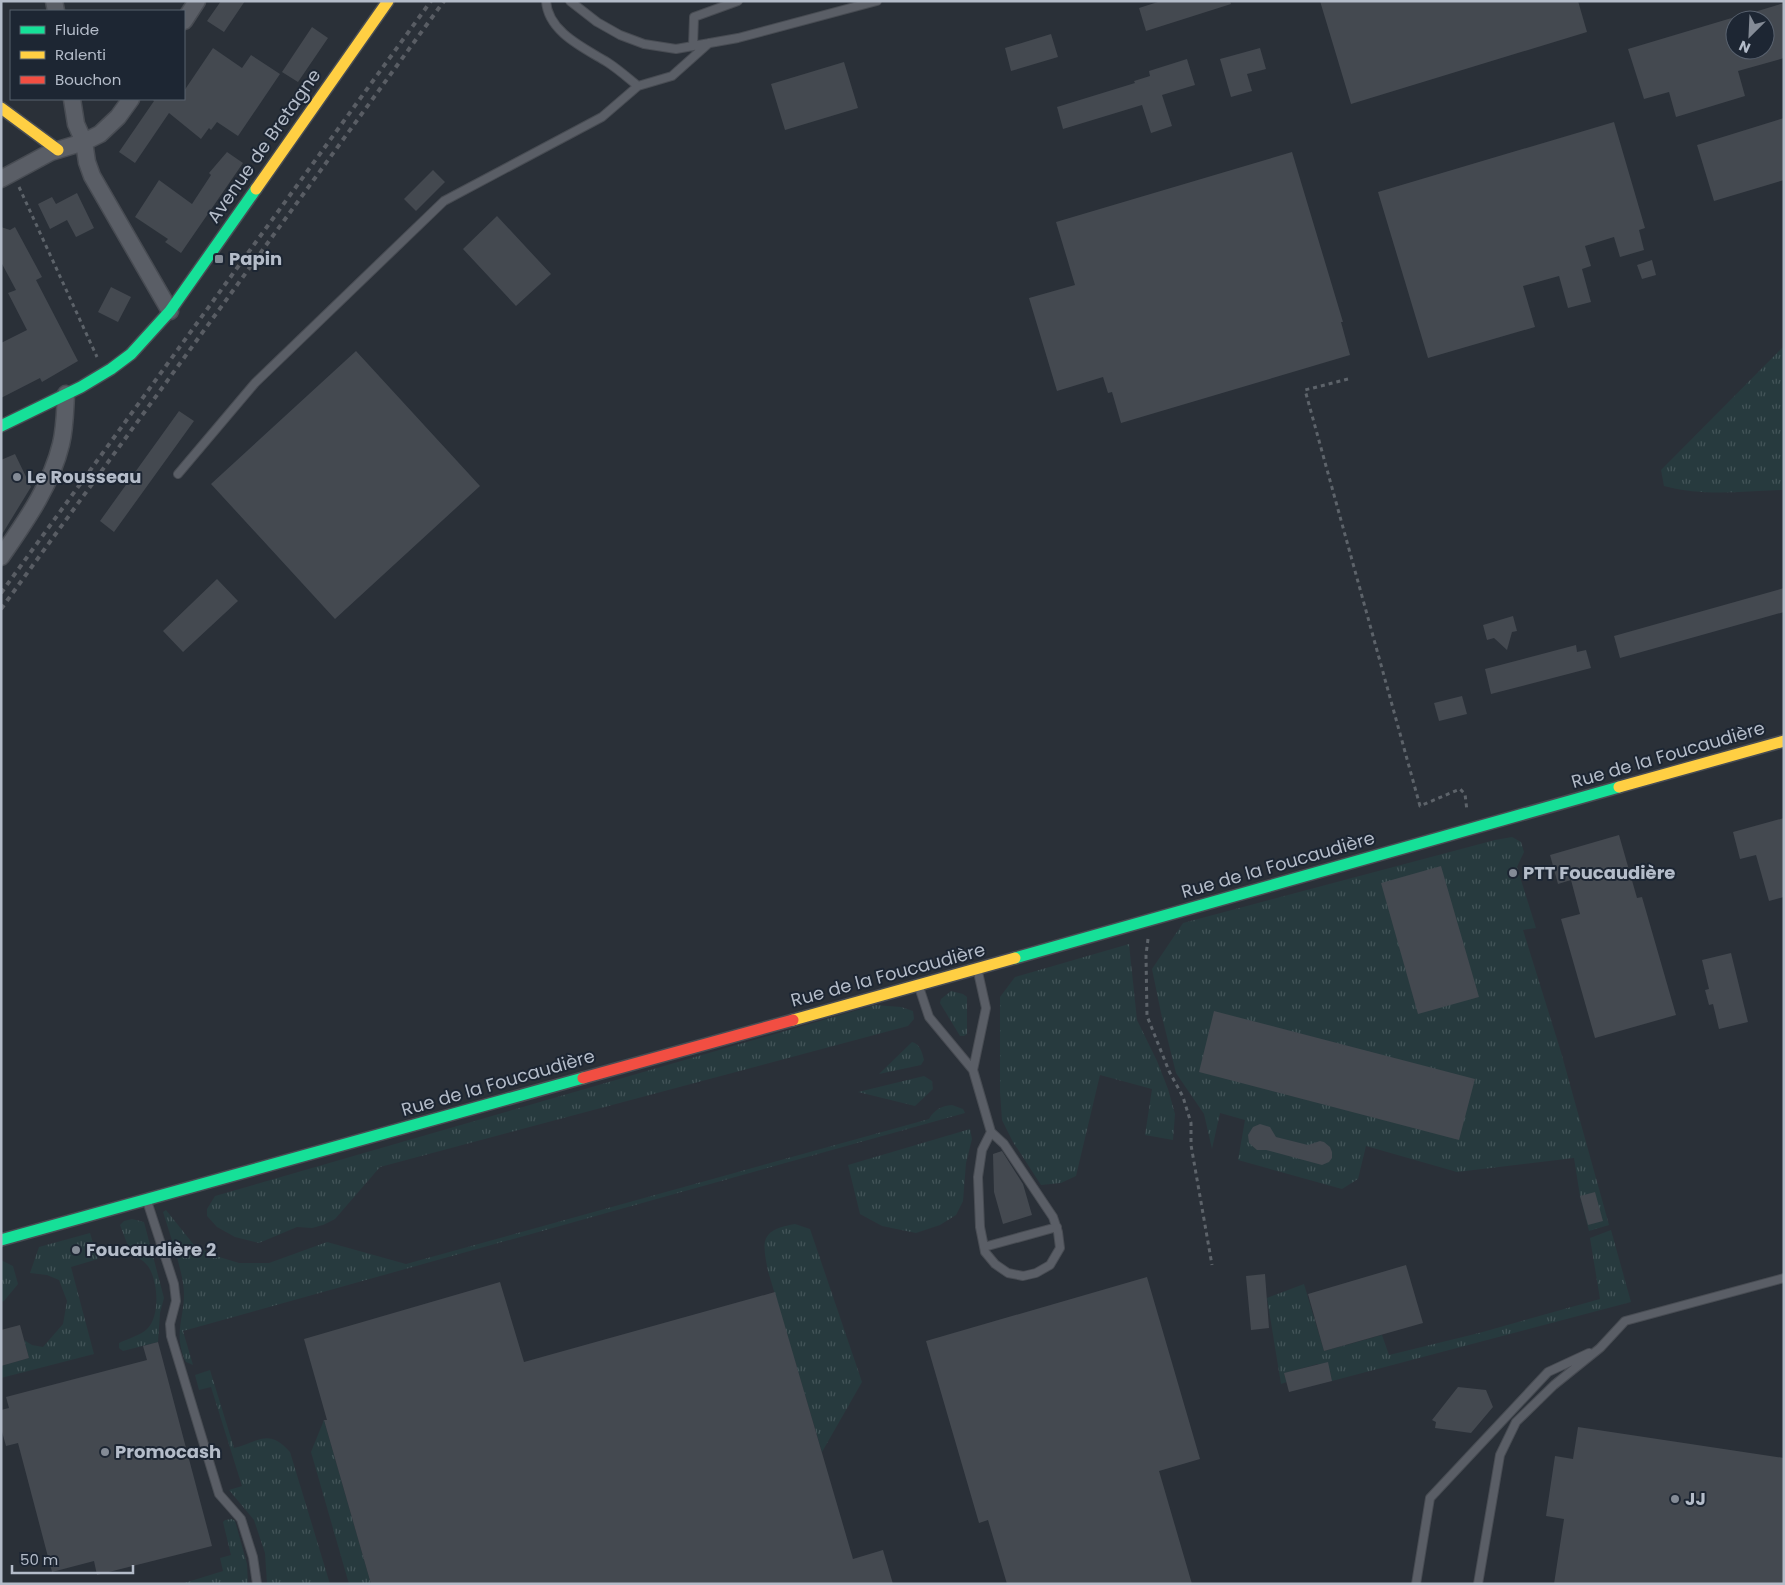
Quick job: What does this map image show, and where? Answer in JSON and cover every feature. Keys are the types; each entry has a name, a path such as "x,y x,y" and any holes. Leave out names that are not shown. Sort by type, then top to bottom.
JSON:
{"street":[{"path":"185,19 197,1"},
{"name":"Avenue de Bretagne","path":"1,426 104,373 143,343 170,311 388,1"},
{"path":"72,100 76,124 84,142 87,162 92,176 170,311"},
{"path":"7,176 51,152 84,142 100,134 118,117 130,100"},
{"path":"1,108 58,150"},
{"path":"1,557 36,505 56,462 62,443 66,394"},
{"name":"Rue de la Foucaudière","path":"1,1240 977,969 1784,741"}],"lane":[{"path":"546,1 546,9 560,31 593,55 608,63 638,86"},
{"path":"570,1 597,22 620,35 644,44 676,49 738,38 877,1"},
{"path":"693,46 694,17 738,1"},
{"path":"178,474 255,383 444,201 602,117 638,86 672,76 709,43"},
{"path":"973,1070 986,1008 977,969"},
{"path":"918,985 929,1018 973,1070 991,1132 1004,1144 1019,1164 1033,1189 1053,1217 1060,1248 1050,1264 1036,1273 1023,1276 1008,1273 995,1264 985,1252 980,1227 978,1177 982,1150 991,1132"},
{"path":"147,1199 174,1284 176,1302 170,1324 171,1336 219,1494 241,1519 253,1557 258,1584"},
{"path":"984,1247 1056,1227"},
{"path":"1478,1584 1500,1455 1516,1422 1554,1385 1600,1348 1625,1321 1784,1278"},
{"path":"1416,1584 1430,1498 1548,1372 1600,1348"}],"path":[{"path":"7,176 104,373"},
{"path":"1348,379 1305,390 1420,806 1460,789 1465,794 1468,829"},
{"path":"1150,920 1146,955 1147,1016 1168,1071 1183,1097 1190,1123 1191,1146 1212,1266"}],"green space":[{"path":"1784,346 1784,490 1709,492 1664,486 1661,470"},
{"path":"1512,837 1521,842 1524,852 1517,867 1536,928 1523,930 1561,1052 1609,1225 1589,1231 1580,1196 1574,1158 1457,1172 1366,1146 1358,1179 1342,1189 1238,1160 1245,1120 1220,1113 1212,1149 1204,1114 1176,1073 1152,969 1183,923"},
{"path":"1129,944 1137,1020 1168,1089 1175,1114 1173,1140 1145,1135 1152,1089 1100,1075 1076,1176 1061,1183 1041,1185 1013,1142 1002,1120 1000,1092 1000,997 1015,977"},
{"path":"951,991 967,997 967,1034 964,1036 960,1036 940,1003 941,999"},
{"path":"875,1005 901,1007 913,1011 914,1019 908,1026 380,1167 335,1219 323,1225 312,1228 297,1227 259,1243 235,1237 217,1227 207,1216 207,1209 215,1196"},
{"path":"912,1042 919,1046 921,1051 924,1060 921,1065 879,1074"},
{"path":"924,1076 932,1081 933,1089 915,1106 858,1092"},
{"path":"952,1105 963,1109 965,1113 183,1331 193,1365 186,1362 182,1351 180,1332 184,1294 183,1283 177,1256 163,1212 166,1210 194,1245 216,1256 239,1263 269,1263 327,1242 406,1264 929,1119 938,1109"},
{"path":"970,1129 972,1139 966,1163 963,1201 956,1215 940,1225 916,1233 882,1226 860,1214 848,1165"},
{"path":"132,1219 144,1222 164,1298 160,1313 158,1342 123,1351 119,1348 119,1343 147,1329 151,1323 156,1306 156,1288 151,1271 144,1262 131,1254 120,1225 124,1221"},
{"path":"795,1224 810,1229 862,1382 822,1452 768,1271 765,1252 766,1238 769,1234 775,1230"},
{"path":"1611,1230 1631,1302 1332,1381 1330,1371 1321,1373 1318,1364 1285,1373 1287,1382 1281,1384 1267,1298 1304,1284 1324,1351 1382,1335 1389,1355 1479,1333 1600,1299 1590,1238"},
{"path":"90,1233 98,1259 71,1267 94,1354 1,1378 1,1366 29,1358 24,1340 32,1345 43,1347 63,1324 67,1301 59,1280 47,1275 30,1273 39,1247"},
{"path":"1,1260 13,1266 18,1284 1,1302"},
{"path":"210,1370 234,1448 264,1438 270,1438 276,1440 290,1452 330,1584 267,1584 265,1553 254,1520 229,1490 242,1486 211,1387 199,1390 195,1375"},
{"path":"324,1420 371,1584 349,1584 311,1452"},
{"path":"232,1519 235,1521 247,1564 248,1584 181,1584 223,1571 220,1558 231,1555 223,1522"}],"building":[{"path":"221,1 245,1 224,32 207,21"},
{"path":"1161,1 1230,1 1231,4 1146,31 1139,8"},
{"path":"1320,1 1578,1 1587,32 1351,104"},
{"path":"1784,3 1784,58 1738,71 1745,96 1676,117 1669,92 1644,99 1628,49 1725,20 1725,60 1775,60 1775,10 1761,10"},
{"path":"312,27 328,38 298,82 282,72"},
{"path":"1051,34 1058,57 1011,71 1005,48"},
{"path":"213,48 242,68 251,55 280,74 238,136 217,122 211,130 209,128 201,139 169,113 135,163 119,152 153,100 185,100 185,90"},
{"path":"1260,48 1266,69 1247,74 1252,91 1231,97 1220,59"},
{"path":"1187,59 1195,85 1162,95 1172,126 1151,133 1142,105 1063,129 1057,107 1135,83 1134,81 1150,76 1149,71"},
{"path":"844,62 858,108 785,130 771,84"},
{"path":"1784,118 1784,180 1714,201 1697,145"},
{"path":"1614,122 1645,228 1639,230 1644,250 1620,257 1614,237 1585,246 1591,266 1582,269 1591,302 1568,308 1559,276 1523,286 1535,327 1428,358 1378,192"},
{"path":"227,152 243,163 181,253 165,242 168,239 135,217 159,180 192,204 211,175 209,173"},
{"path":"1292,152 1343,322 1341,322 1350,355 1121,423 1112,392 1108,393 1103,377 1057,391 1029,298 1075,285 1056,222"},
{"path":"433,170 445,182 416,211 404,199"},
{"path":"77,193 94,228 76,237 67,220 50,229 38,204 52,197 56,204"},
{"path":"497,216 551,274 516,306 463,249"},
{"path":"1,227 10,230 15,227 42,277 36,280 78,361 42,382 40,378 1,398 1,343 27,330 8,293 16,290 1,262"},
{"path":"1652,260 1656,275 1642,279 1637,265"},
{"path":"111,287 131,297 118,322 98,312"},
{"path":"356,351 480,486 335,619 211,484"},
{"path":"179,411 194,421 114,532 100,521"},
{"path":"15,454 31,487 1,536 1,460"},
{"path":"217,579 238,601 183,652 163,631"},
{"path":"1784,588 1784,612 1620,658 1614,636"},
{"path":"1513,616 1517,631 1512,632 1507,650 1494,638 1487,640 1483,625"},
{"path":"1576,645 1577,652 1586,650 1591,668 1491,694 1485,669"},
{"path":"1462,696 1467,714 1439,721 1434,703"},
{"path":"1784,818 1784,897 1769,901 1756,855 1740,859 1733,832"},
{"path":"1619,835 1637,898 1642,897 1676,1015 1595,1038 1561,919 1580,914 1571,880 1558,884 1550,855"},
{"path":"1441,866 1479,997 1418,1014 1381,883"},
{"path":"1731,953 1748,1022 1719,1029 1713,1004 1709,1005 1705,990 1709,989 1702,960"},
{"path":"1214,1011 1475,1079 1459,1140 1199,1072"},
{"path":"1260,1124 1270,1127 1276,1137 1308,1145 1320,1141 1324,1142 1330,1147 1332,1158 1329,1162 1322,1165 1266,1150 1257,1150 1249,1143 1248,1135 1253,1127"},
{"path":"1002,1151 1023,1184 1032,1215 1003,1224 994,1192 993,1154"},
{"path":"1595,1192 1603,1221 1588,1225 1580,1196"},
{"path":"1406,1265 1423,1323 1324,1351 1308,1294"},
{"path":"1265,1274 1269,1328 1251,1330 1246,1276"},
{"path":"1147,1277 1200,1459 1159,1471 1192,1584 1007,1584 988,1520 979,1523 926,1341"},
{"path":"500,1282 524,1362 775,1292 853,1559 883,1550 893,1584 371,1584 324,1420 327,1420 304,1339"},
{"path":"20,1325 29,1358 1,1366 1,1330"},
{"path":"158,1342 212,1546 97,1575 94,1561 52,1572 18,1443 6,1446 1,1428 1,1410 9,1408 6,1397 147,1360 143,1346"},
{"path":"1328,1362 1332,1381 1289,1392 1284,1373"},
{"path":"1458,1387 1486,1390 1493,1407 1471,1433 1435,1428 1436,1422 1432,1420"},
{"name":"JJ","path":"1578,1427 1784,1458 1784,1584 1554,1584 1564,1519 1546,1516 1555,1456 1573,1459"}],"railway":[{"path":"1,593 431,1"},
{"path":"1,609 444,1"}],"traffic: fast":[{"path":"1,426 81,387 111,369 131,354 170,311 256,189"},
{"path":"1015,958 1619,787"},
{"path":"1,1240 583,1078"}],"traffic: slow":[{"path":"256,189 388,1"},
{"path":"1,108 58,150"},
{"path":"1619,787 1784,741"},
{"path":"793,1020 1015,958"}],"traffic: jam":[{"path":"583,1078 793,1020"}],"place":[{"name":"Papin","path":"219,259"},
{"name":"Le Rousseau","path":"17,477"},
{"name":"PTT Foucaudière","path":"1513,873"},
{"name":"Foucaudière 2","path":"76,1250"},
{"name":"Promocash","path":"105,1452"},
{"name":"JJ","path":"1675,1499"}]}
